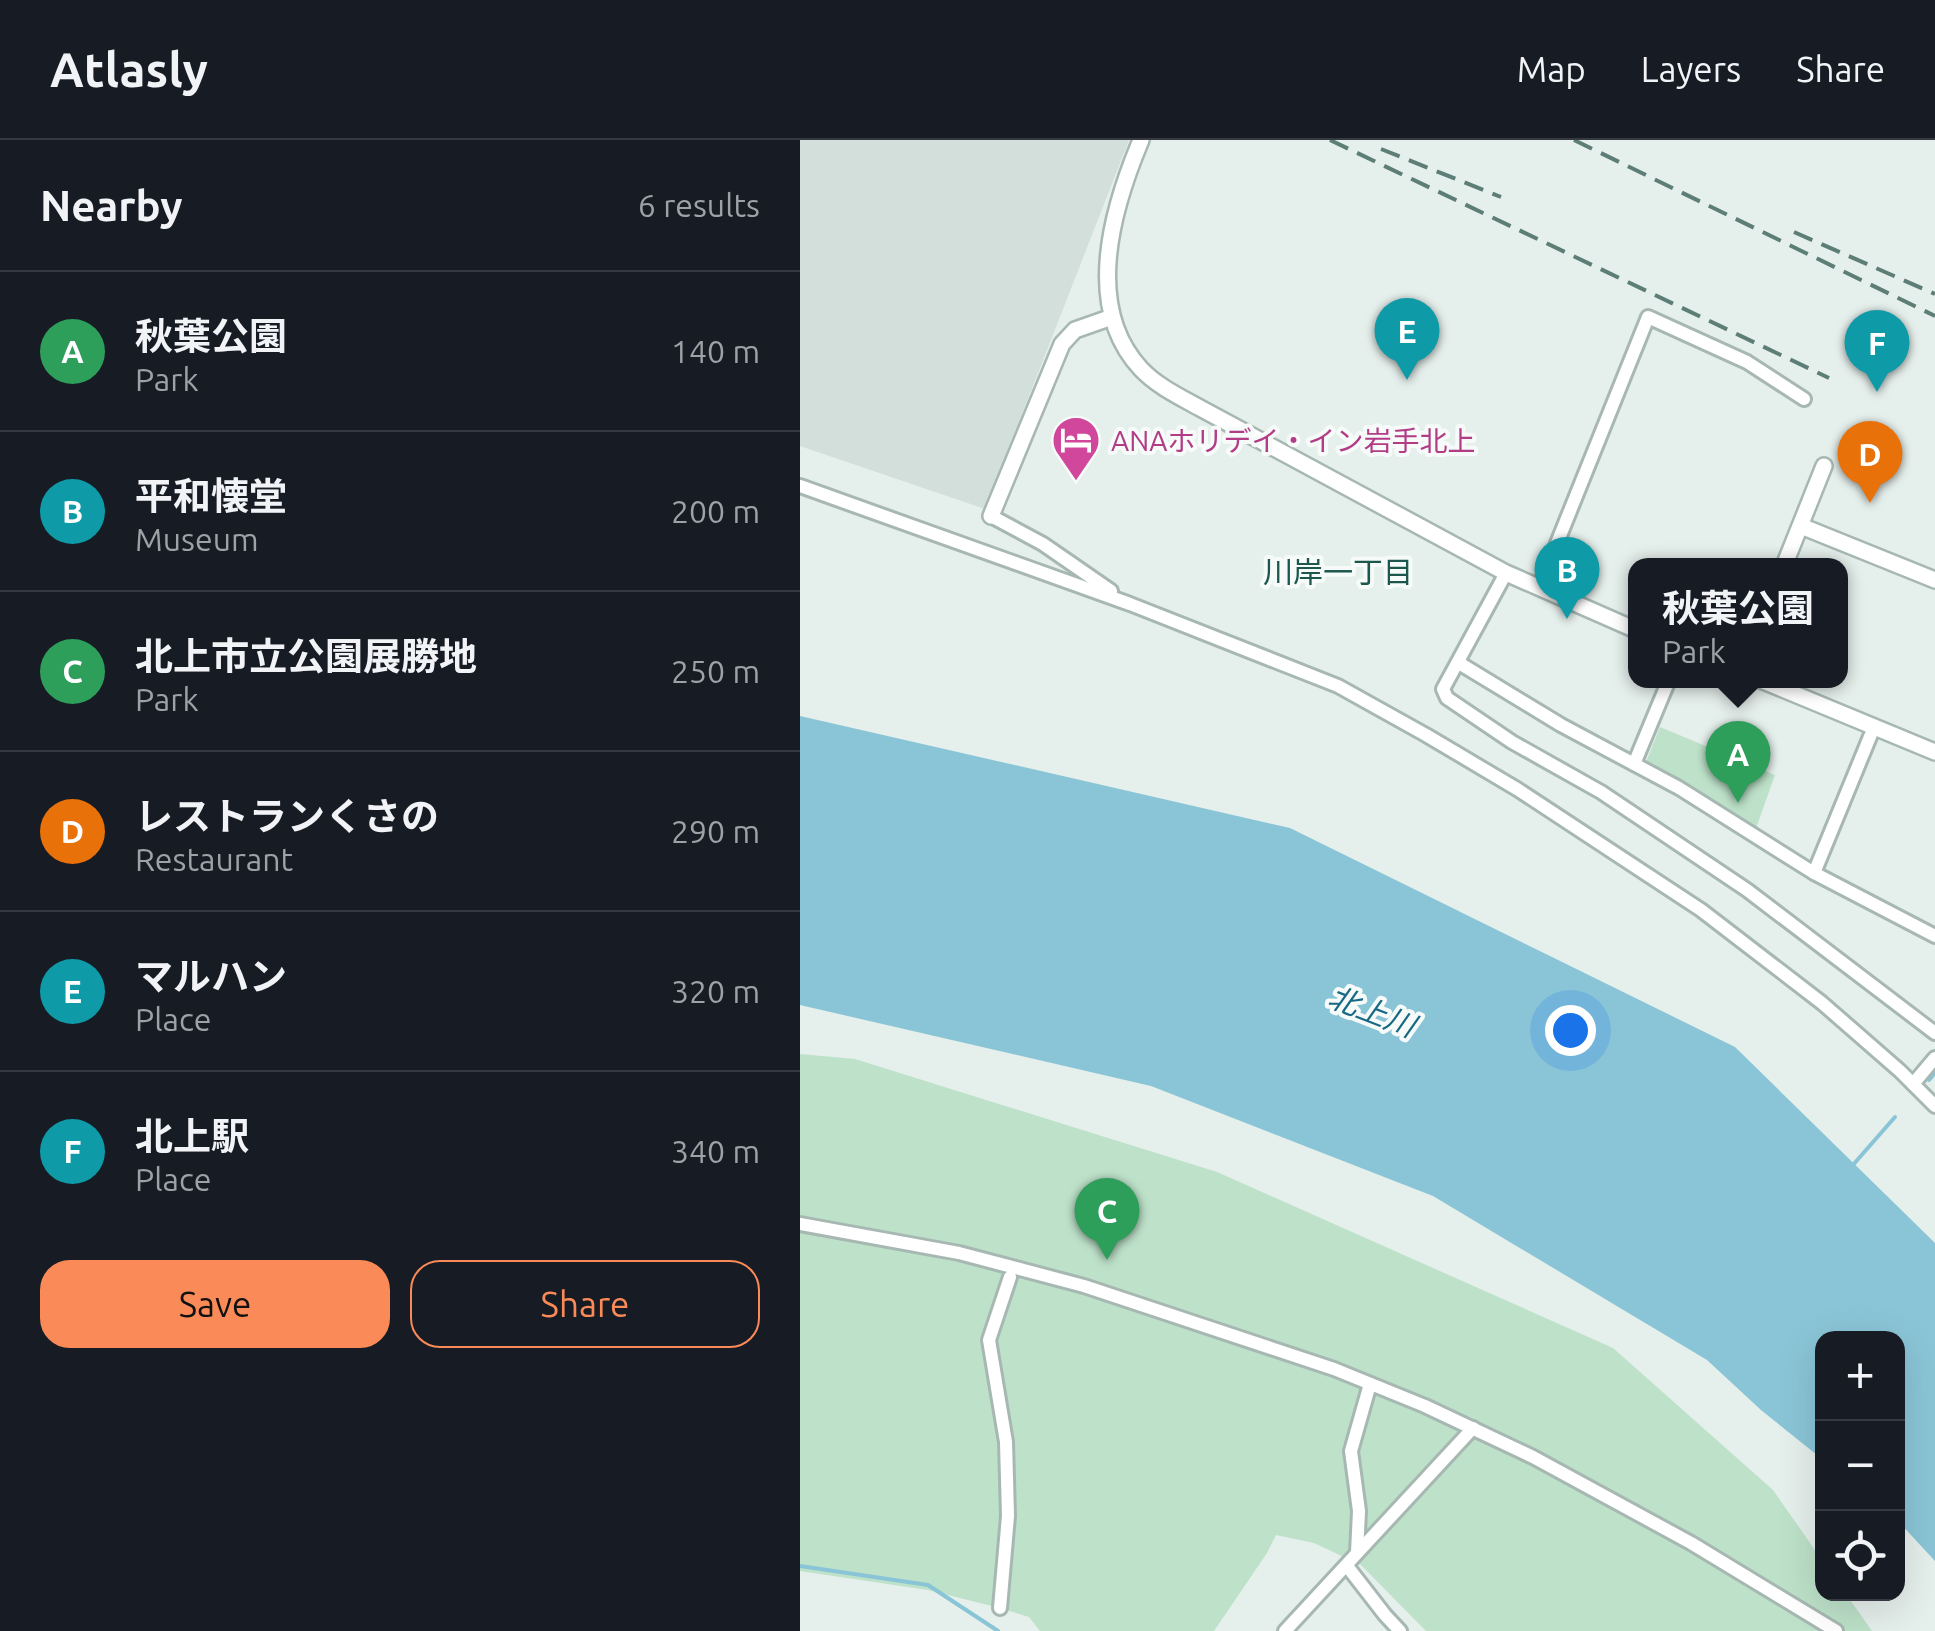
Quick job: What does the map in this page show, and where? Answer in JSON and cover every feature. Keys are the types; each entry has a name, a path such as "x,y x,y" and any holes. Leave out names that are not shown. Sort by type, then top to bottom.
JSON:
{"street":[{"path":"1142,140 1127,175 1111,239 1107,279 1112,317 1124,347 1143,372 1170,391 1506,573 1628,627"},
{"path":"1112,317 1075,330 1062,344 991,516 1043,544 1130,604"},
{"path":"1539,588 1648,317 1747,362 1804,399"},
{"path":"1787,558 1824,466"},
{"path":"800,486 1130,604 1338,686 1426,734 1701,910 1822,1003 1935,1106"},
{"path":"1801,526 1935,580"},
{"path":"1506,573 1443,689 1446,698 1512,742 1601,792 1747,890 1935,1033"},
{"path":"1458,663 1679,788 1814,873 1935,936"},
{"path":"1634,764 1666,688"},
{"path":"1779,688 1935,752"},
{"path":"1814,873 1874,727"},
{"path":"1913,1084 1935,1058"},
{"path":"800,1224 959,1252 1084,1286 1370,1384 1533,1457 1691,1543 1836,1631"},
{"path":"1000,1608 1008,1516 1006,1442 989,1340 1010,1277"},
{"path":"1356,1554 1359,1511 1351,1451 1370,1384"},
{"path":"1285,1631 1473,1428"},
{"path":"1346,1566 1400,1631"}],"shaded area":[{"path":"800,140 1129,140 985,509 800,446"}],"green space":[{"path":"1660,727 1775,775 1755,831 1646,762"},
{"path":"800,1054 855,1059 1217,1172 1613,1348 1773,1490 1815,1550 1815,1601 1851,1601 1872,1631 1426,1631 1361,1565 1314,1543 1276,1535 1214,1631 1040,1631 1029,1617 928,1590 800,1571"}],"water":[{"name":"北上川","path":"800,716 1290,828 1735,1047 1935,1243 1935,1561 1905,1529 1905,1331 1815,1331 1815,1453 1707,1360 1433,1196 1151,1086 800,1005"}],"waterway":[{"path":"1929,1080 1935,1073"},
{"path":"1852,1166 1895,1117"},
{"path":"800,1566 928,1585 998,1631"}],"railway":[{"path":"1330,140 1829,378"},
{"path":"1574,140 1935,316"},
{"path":"1381,149 1501,197"},
{"path":"1794,232 1935,294"}],"place":[{"name":"マルハン","path":"1407,380"},
{"name":"北上駅","path":"1877,392"},
{"name":"ANAホリデイ・イン岩手北上","path":"1076,482"},
{"name":"レストランくさの","path":"1870,503"},
{"name":"平和懐堂","path":"1567,619"},
{"name":"秋葉公園","path":"1738,803"},
{"name":"北上市立公園展勝地","path":"1107,1260"}],"district":[{"name":"川岸一丁目","path":"1338,572"}]}
